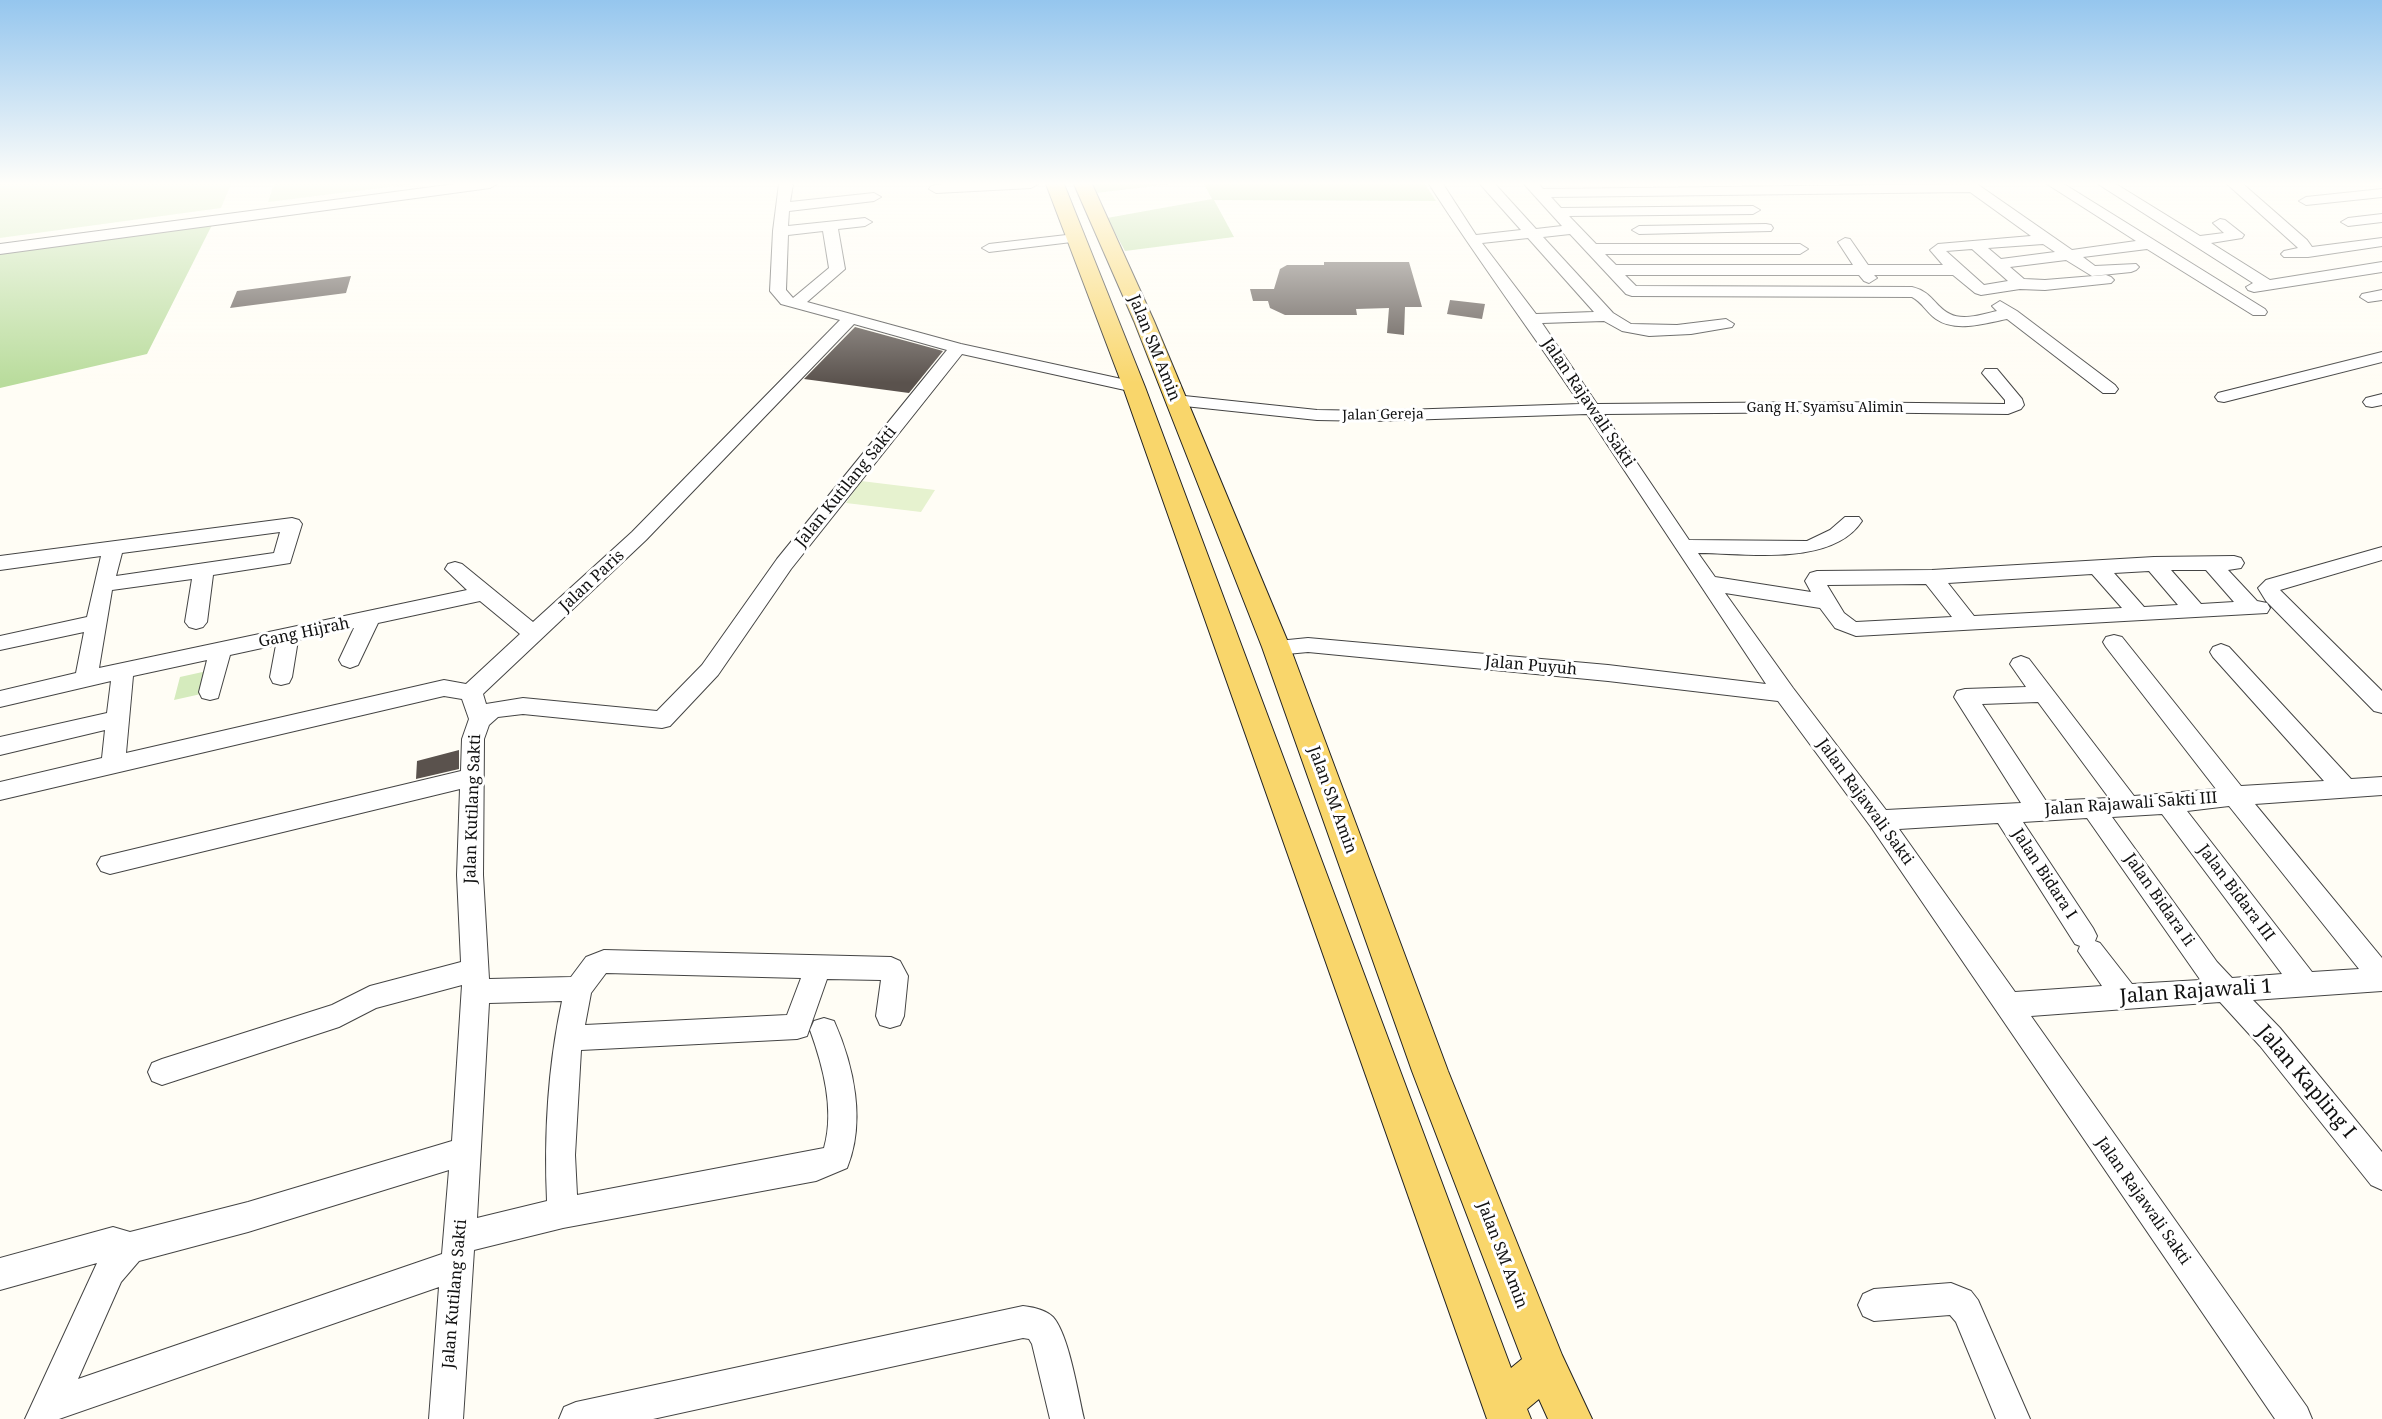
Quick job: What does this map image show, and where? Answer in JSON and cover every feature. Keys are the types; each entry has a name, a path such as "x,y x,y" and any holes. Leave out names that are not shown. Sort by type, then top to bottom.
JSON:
{"main road":[{"name":"Jalan SM Amin","path":"1080,250 1134,387 1506,1410"},
{"name":"Jalan SM Amin","path":"1111,250 1276,647 1426,1059 1546,1367 1570,1419"},
{"path":"1506,1410 1546,1367"}],"street":[{"path":"779,250 778,291 781,297 796,303 958,348 1134,387"},
{"path":"796,303 837,268 834,250"},
{"name":"Jalan Rajawali Sakti","path":"1480,250 1531,320 1785,694 1880,820 2295,1419"},
{"path":"1547,250 1607,316 1623,326 1635,329 1705,329 1726,324"},
{"path":"1594,250 1634,294 1750,291 1918,293 1939,314 1950,320 1959,321 2011,314"},
{"path":"1705,250 1750,291"},
{"path":"1850,250 1879,291"},
{"path":"1938,250 1981,290 2109,389"},
{"path":"1983,250 2020,284"},
{"path":"2060,250 2101,282"},
{"path":"2000,264 2107,250"},
{"path":"2159,250 2259,312"},
{"path":"2212,250 2268,285"},
{"path":"2289,254 2320,250"},
{"path":"2330,250 2364,270"},
{"path":"1981,290 2020,284 2101,282 2131,267"},
{"path":"2226,292 2382,267"},
{"path":"1612,270 1862,268 1957,270"},
{"path":"1531,320 1607,316"},
{"name":"Jalan Paris","path":"471,693 639,536 852,317"},
{"name":"Jalan Kutilang Sakti","path":"441,1417 458,1252 475,981 470,875 473,739 480,717 501,707 523,706 662,720 710,670 784,564 958,348"},
{"path":"2224,397 2382,357"},
{"name":"Gang H. Syamsu Alimin","path":"1592,409 2008,409 2016,405 1991,373"},
{"name":"Jalan Gereja","path":"1175,400 1317,415 1374,416 1592,409"},
{"path":"1683,546 1807,547 1827,542 1852,521"},
{"path":"0,563 291,523 283,558 203,572 103,585"},
{"path":"86,678 95,622 113,548"},
{"path":"2382,553 2268,588 2313,637 2382,705"},
{"path":"2211,563 2256,608 1850,628 1845,626 1827,602 1815,581 1816,578 1932,577 2154,564 2211,563 2234,563"},
{"path":"2154,564 2194,610"},
{"path":"2097,567 2138,613"},
{"path":"455,569 534,635"},
{"path":"196,622 203,572"},
{"path":"1932,577 1968,623"},
{"path":"1708,583 1827,602"},
{"name":"Gang Hijrah","path":"0,699 86,678 485,593"},
{"path":"350,660 369,619"},
{"path":"0,643 95,622"},
{"path":"281,677 288,636"},
{"path":"2114,642 2310,891 2382,978"},
{"name":"Jalan Puyuh","path":"1276,647 1308,645 1608,673 1785,694"},
{"path":"210,692 220,651"},
{"path":"2221,652 2345,788"},
{"path":"2021,664 2128,806"},
{"path":"113,765 123,671"},
{"path":"0,791 444,688 471,693 480,717"},
{"path":"2039,811 1958,697 2043,694"},
{"path":"0,746 118,718"},
{"path":"110,864 472,777"},
{"name":"Jalan Rajawali Sakti III","path":"1880,820 2168,804 2236,796 2382,786"},
{"name":"Jalan Bidara III","path":"2168,804 2304,983"},
{"name":"Jalan Bidara Ii","path":"2093,808 2208,970 2227,990"},
{"name":"Jalan Bidara I","path":"2004,812 2087,943 2126,997"},
{"path":"563,1213 560,1155 568,1038 578,989 595,965 604,961 891,969 895,976 890,1016"},
{"path":"568,1038 797,1027 818,967"},
{"name":"Jalan Rajawali 1","path":"2009,1005 2382,978"},
{"path":"162,1072 339,1015 370,998 475,981 578,989"},
{"name":"Jalan Kapling I","path":"2227,990 2270,1037 2382,1175"},
{"path":"45,1413 563,1213 816,1166 836,1158 842,1143 839,1079 832,1047 824,1030"},
{"path":"0,1274 113,1243 130,1248 248,1217 465,1151"},
{"path":"45,1413 110,1271 130,1248"},
{"path":"1874,1305 1951,1299 1960,1302 1967,1311 2013,1419"},
{"path":"576,1419 1000,1325 1028,1322 1041,1328 1049,1341 1067,1419"}],"green space":[{"path":"21,250 199,250 147,354 0,388 0,253"},
{"path":"861,481 935,490 921,512 846,503"},
{"path":"207,671 201,694 174,700 180,677"}],"building":[{"path":"1324,262 1409,262 1422,307 1405,307 1404,335 1387,333 1389,308 1356,309 1357,315 1285,315 1270,308 1268,301 1253,301 1250,289 1274,289 1280,269 1287,265 1324,265"},
{"path":"351,276 346,293 230,308 237,291"},
{"path":"1450,300 1485,304 1482,319 1447,314"},
{"path":"855,327 943,351 909,393 804,379"},
{"path":"459,750 459,769 416,779 417,761"}]}
